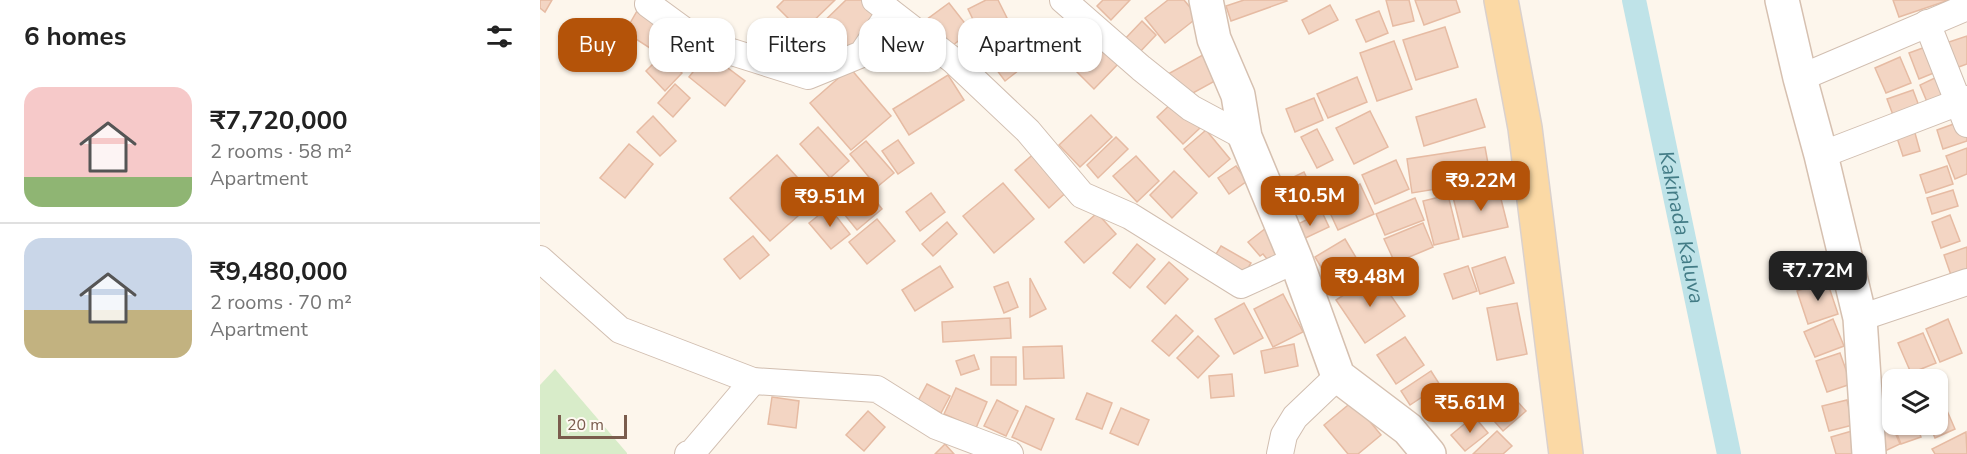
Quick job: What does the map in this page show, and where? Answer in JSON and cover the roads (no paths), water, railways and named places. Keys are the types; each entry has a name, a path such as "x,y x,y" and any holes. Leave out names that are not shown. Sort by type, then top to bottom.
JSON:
{"main road":[{"path":"1206,0 1214,39 1238,95 1245,138 1296,260 1338,376 1408,429 1429,454"},
{"path":"1501,0 1525,128 1566,454"},
{"path":"1782,0 1860,318 1869,454"}],"street":[{"path":"650,0 648,4 700,42 808,76 862,54 883,6 954,61 1028,131 1082,195 1130,216 1241,285 1296,260"},
{"path":"1063,0 1191,108 1245,138"},
{"path":"1800,78 1967,7"},
{"path":"1821,155 1964,109 1927,23"},
{"path":"540,259 620,330 753,381 878,389 936,426 1010,454"},
{"path":"1860,318 1967,282"},
{"path":"1280,454 1284,435 1295,417 1338,376"},
{"path":"691,454 753,381"}],"waterway":[{"name":"Kakinada Kaluva","path":"1634,0 1729,454"}]}
